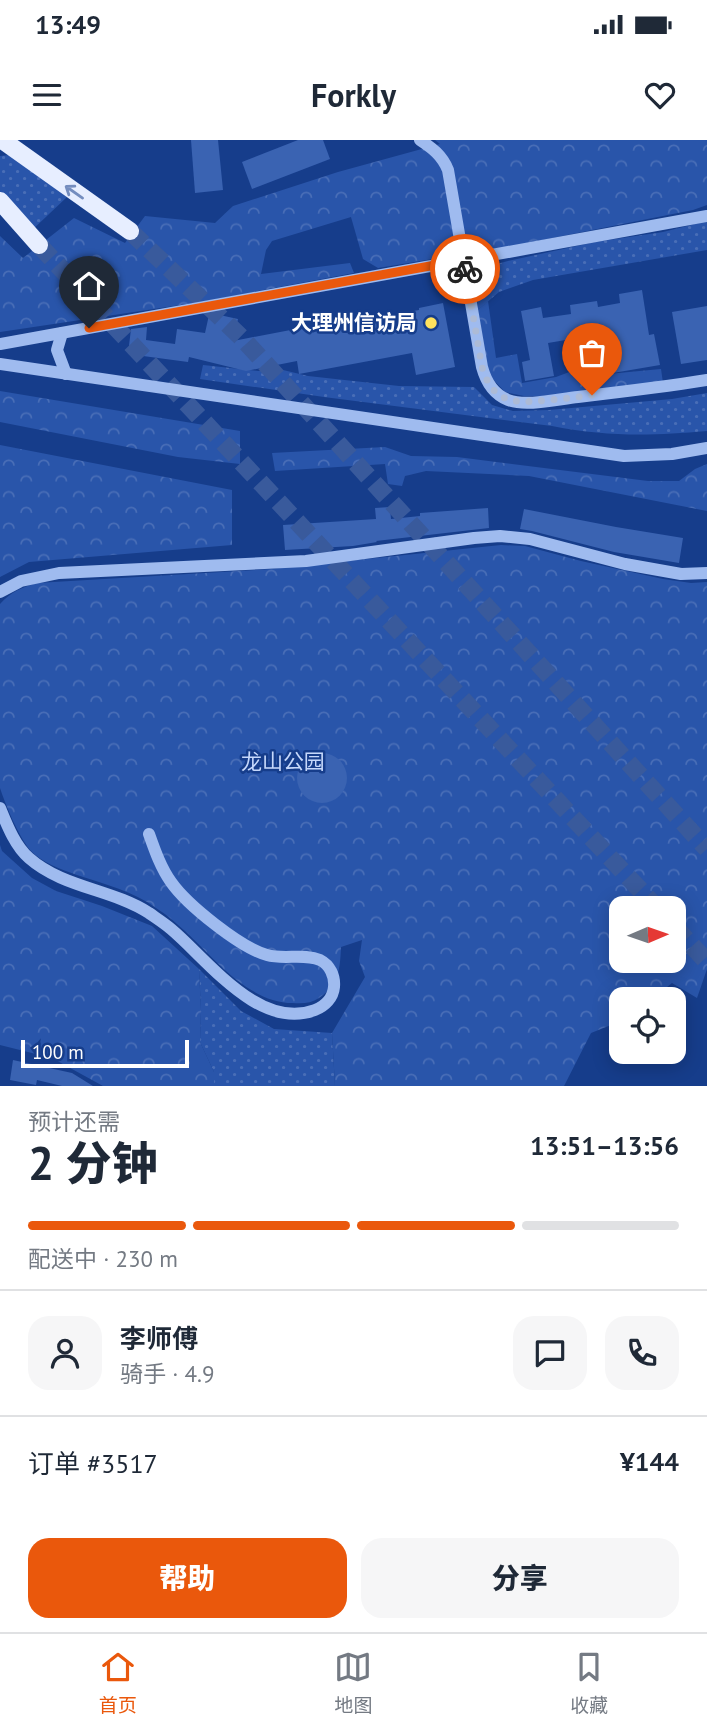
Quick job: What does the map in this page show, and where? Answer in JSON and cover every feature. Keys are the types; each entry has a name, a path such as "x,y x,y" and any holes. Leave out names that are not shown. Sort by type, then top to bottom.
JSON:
{"main road":[{"path":"2,140 130,231"},
{"path":"0,201 39,245"}],"street":[{"path":"420,140 438,153 448,170 485,378 494,390 505,399 513,401 539,401 707,380"},
{"path":"0,344 707,216"},
{"path":"62,333 57,350 66,374"},
{"path":"0,364 624,456 672,454 707,448"},
{"path":"0,592 21,581 59,573 306,561 500,536 530,539 625,564 681,574 707,573"},
{"path":"0,808 11,832 30,859 60,877 141,908 172,930 249,999 273,1010 293,1013 305,1013 325,1005 334,989 334,980 322,961 268,955 222,929 185,899 172,883 163,870 149,834"}],"green space":[{"path":"435,140 707,140 707,205 512,246 378,268 363,259 351,217 272,241 266,250 261,274 350,263 354,273 194,303 0,332 0,236 23,258 74,218 125,243 145,216 215,223 233,206 338,172 440,144"},
{"path":"9,155 67,197 30,232 0,196 0,156"},
{"path":"707,221 707,250 533,280 499,292 478,310 474,270 595,242 663,232"},
{"path":"488,301 496,358 517,354 522,383 556,377 572,371 570,346 603,344 608,374 661,369 663,383 542,396 505,392 488,374 478,310"},
{"path":"203,365 258,371 283,370 308,376 399,386 474,387 492,405 513,411 672,399 707,393 707,431 630,434 572,430 200,379"},
{"path":"0,391 240,431 240,464 178,457 0,422"},
{"path":"0,445 232,490 232,545 29,562 0,577"},
{"path":"385,447 411,456 457,457 648,481 679,481 707,464 707,511 529,476 426,471 405,476 402,486 388,484 385,464 275,471 272,453"},
{"name":"龙山公园","path":"501,545 525,546 663,579 707,582 707,969 697,998 686,991 686,987 672,983 667,987 609,987 609,1026 591,1033 564,1086 335,1086 332,1033 365,977 359,961 362,940 341,947 337,976 326,993 304,1003 277,1001 247,988 178,925 147,902 40,859 30,850 17,829 0,788 0,604 17,590 37,583 271,569"},
{"path":"0,845 2,851 32,878 56,891 152,926 199,969 200,1042 214,1072 214,1086 103,1086 52,1058 0,1045"},
{"path":"199,969 241,1011 274,1029 332,1033 335,1086 214,1086 214,1072 200,1042"}],"building":[{"path":"191,140 218,140 223,190 195,193"},
{"path":"298,140 323,140 330,159 252,189 242,162"},
{"path":"642,290 649,335 654,334 660,365 613,373 609,352 617,353 613,332 548,343 554,376 525,381 522,362 530,360 521,311 541,307 543,318 571,314 570,305 597,301 598,307 620,303 619,294"},
{"path":"443,303 455,367 416,375 412,353 299,374 297,361 246,371 189,357 188,362 128,354 131,329 147,327 146,340 175,344 177,329 205,333 209,315 215,314 238,319 233,341 353,318 354,322"},
{"path":"707,306 707,360 681,364 672,312"},
{"path":"390,507 391,519 420,516 420,513 488,508 489,528 353,546 285,550 283,525 376,519 375,508"},
{"path":"524,509 683,538 679,563 614,552 520,529"},
{"path":"322,753 340,760 347,778 340,796 322,803 304,796 297,778 304,760"},
{"path":"13,1060 72,1073 93,1086 62,1086 37,1080 36,1085 10,1080"}],"tunnel":[{"path":"130,231 243,339 707,849"},
{"path":"39,245 646,896"},
{"path":"686,939 707,962"}],"way so far":[{"path":"465,269 482,367 485,378 498,395 521,402 592,395"}],"place":[{"name":"大理州信访局","path":"431,323"}],"route":[{"path":"89,328 463,260 465,269"}]}
